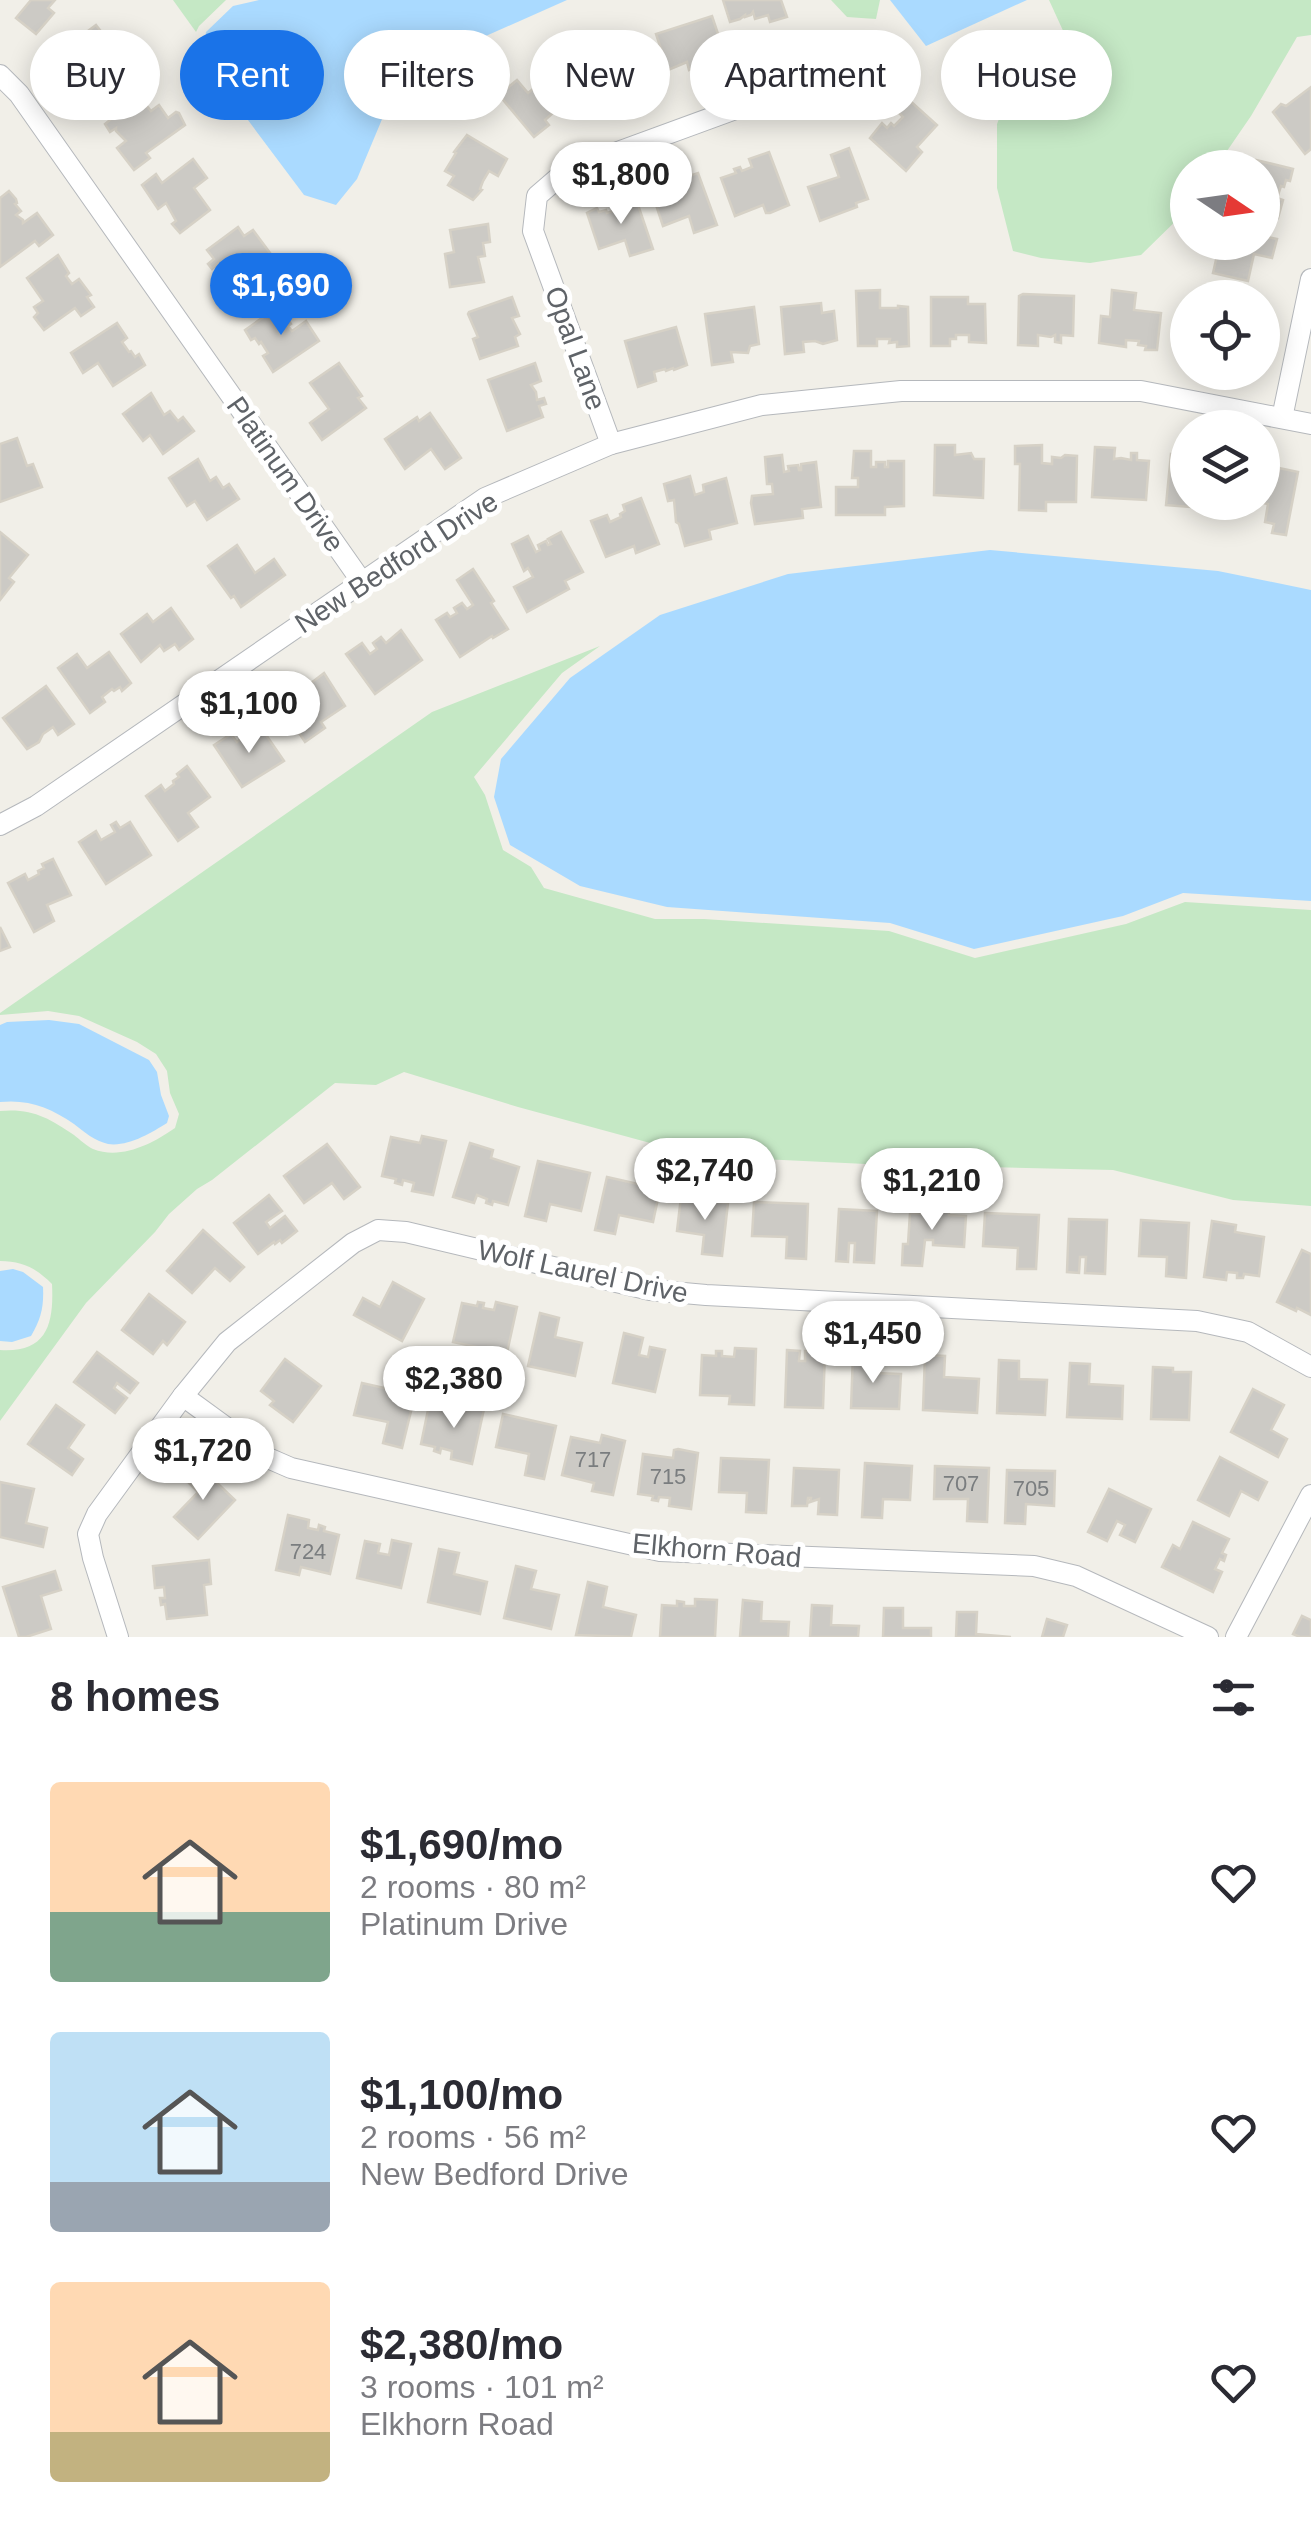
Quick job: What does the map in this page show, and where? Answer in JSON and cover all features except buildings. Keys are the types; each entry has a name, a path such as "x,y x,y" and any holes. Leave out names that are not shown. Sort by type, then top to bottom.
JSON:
{"street":[{"name":"Platinum Drive","path":"0,74 19,94 362,582"},
{"name":"Opal Lane","path":"610,444 533,231 536,196 566,171 705,120"},
{"path":"1282,418 1311,279"},
{"name":"New Bedford Drive","path":"0,825 36,806 484,498 610,444 762,405 901,391 1141,392 1311,424"},
{"name":"Wolf Laurel Drive","path":"118,1637 88,1534 97,1514 227,1342 353,1243 378,1230 406,1232 650,1290 1197,1321 1248,1332 1311,1367"},
{"name":"Elkhorn Road","path":"183,1396 268,1458 291,1468 660,1551 1034,1566 1076,1576 1208,1637"},
{"path":"1236,1637 1311,1495"}],"green space":[{"path":"173,0 226,0 197,30"},
{"path":"831,0 880,0 876,19 847,17"},
{"path":"1049,0 1311,0 1311,35 1297,37 1228,150 1170,150 1170,227 1141,255 1090,263 1013,251 997,188 999,120 1112,120 1112,30 1063,30"},
{"path":"600,646 562,673 474,777 485,795 503,850 531,867 544,888 655,919 889,931 975,958 1126,924 1185,902 1311,910 1311,1206 1233,1200 1113,1170 698,1156 404,1072 376,1085 335,1083 169,1214 86,1303 0,1421 0,1350 16,1350 38,1341 49,1323 52,1284 28,1266 0,1261 0,1111 40,1116 91,1148 114,1153 136,1149 166,1134 175,1128 179,1114 170,1093 167,1071 156,1054 137,1042 79,1016 48,1011 0,1013 432,712"}],"water":[{"path":"259,0 567,0 499,30 344,30 344,120 382,120 357,179 336,205 304,195 248,120 324,120 324,30 208,30 233,6"},
{"path":"890,0 1027,0 961,30 941,30 941,39 926,46 921,30 913,30"},
{"path":"990,550 1218,571 1311,590 1311,901 1183,893 1123,916 974,949 890,923 667,907 580,886 510,845 494,797 501,759 570,678 660,615 788,574"},
{"path":"49,1020 79,1024 149,1060 157,1072 169,1116 167,1123 131,1141 108,1144 48,1109 30,1103 0,1102 0,1025"},
{"path":"13,1269 43,1287 42,1307 31,1336 0,1341 0,1271"}]}
